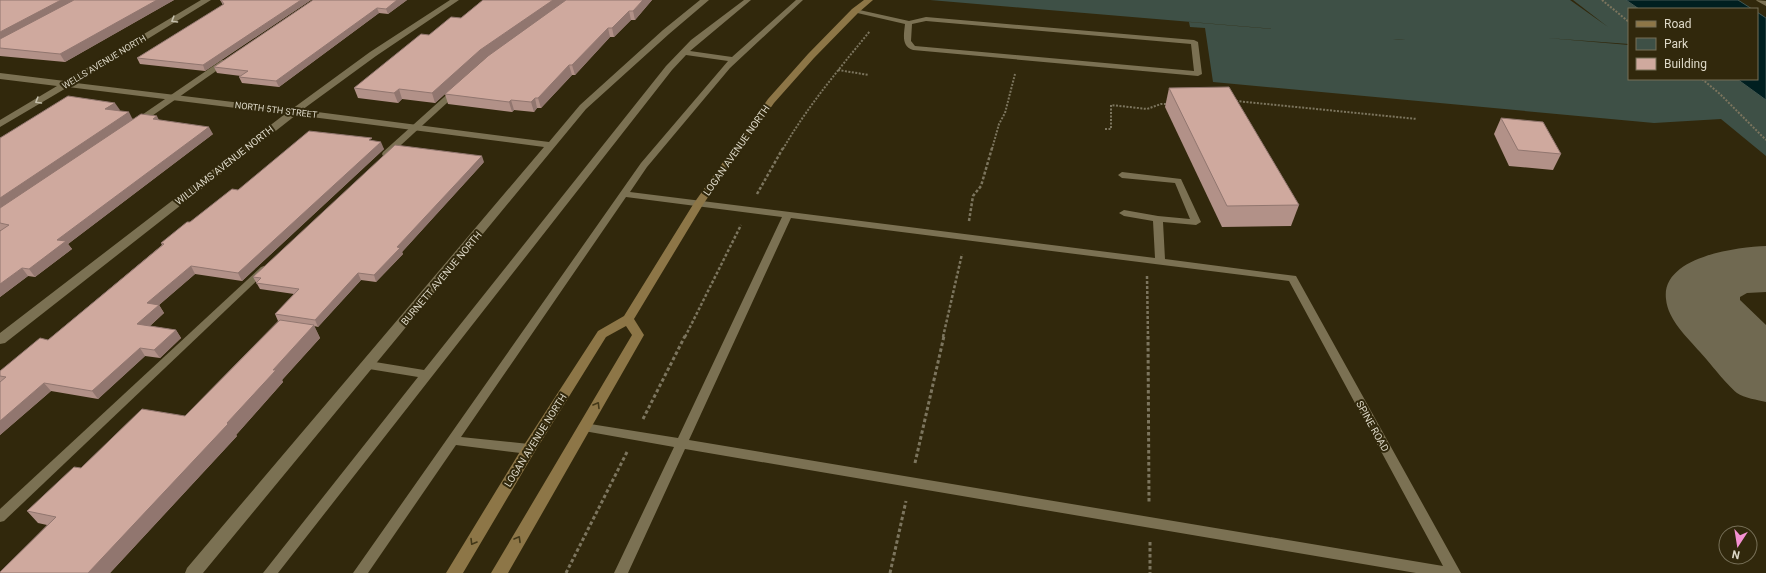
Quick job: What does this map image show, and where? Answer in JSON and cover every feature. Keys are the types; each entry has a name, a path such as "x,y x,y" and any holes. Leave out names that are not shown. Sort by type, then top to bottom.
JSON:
{"main road":[{"name":"LOGAN AVENUE NORTH","path":"454,573 529,449 602,334 628,319 700,203 771,101 811,56 855,11 869,0"},
{"path":"499,573 638,336 628,319"}],"street":[{"name":"WELLS AVENUE NORTH","path":"0,124 207,0"},
{"name":"WILLIAMS AVENUE NORTH","path":"0,340 294,112 373,54 455,0"},
{"name":"BURNETT AVENUE NORTH","path":"193,573 369,365 583,107 666,32 705,0"},
{"name":"NORTH 5TH STREET","path":"0,76 552,145"}],"lane":[{"path":"270,573 669,68 694,42 748,0"},
{"path":"360,573 644,165 734,60 800,0"},
{"path":"1759,0 1766,4"},
{"path":"855,11 909,23 926,19 1194,42 1198,74 913,48 907,43 909,23"},
{"path":"684,52 734,60"},
{"path":"130,126 229,60"},
{"path":"379,161 464,83"},
{"path":"1122,175 1178,181 1196,222 1158,219 1124,213"},
{"path":"624,194 1160,261 1158,219"},
{"path":"621,573 788,214"},
{"name":"SPINE ROAD","path":"1160,261 1292,278 1454,573"},
{"path":"0,517 270,263"},
{"path":"369,365 427,374"},
{"path":"584,427 1450,573"},
{"path":"453,440 529,449"}],"path":[{"path":"1602,0 1628,21"},
{"path":"566,573 749,209 792,133 838,70 883,17"},
{"path":"838,70 869,75"},
{"path":"890,573 966,237 973,196 981,186 999,124 1005,112 1015,74"},
{"path":"1703,80 1720,94 1766,140"},
{"path":"1233,101 1417,119"},
{"path":"1105,129 1111,129 1111,105 1147,109 1160,104 1174,104"},
{"path":"1147,260 1150,573"}],"green space":[{"path":"930,0 1570,0 1608,27 1573,0 1626,0 1638,8 1628,8 1628,44 1547,38 1628,45 1628,80 1738,80 1766,100 1766,156 1721,119 1654,123 1213,82 1205,28 1190,27 1189,22 1405,40"}],"water":[{"path":"1626,0 1738,0 1750,8 1638,8"},
{"path":"1758,13 1766,18 1766,100 1738,80 1758,80"}],"building":[{"path":"0,0 61,0 0,32"},
{"path":"74,0 157,0 60,54 0,48 0,39"},
{"path":"221,0 301,0 203,65 137,58 224,4"},
{"path":"313,0 397,0 386,9 377,8 276,81 239,77 248,71 214,67"},
{"path":"483,0 553,0 480,50 432,93 399,89 394,93 354,88 421,34 429,35 451,17 461,18"},
{"path":"566,0 643,0 633,11 629,11 612,28 608,28 572,65 569,65 538,98 535,98 531,102 511,100 509,102 445,94 488,56"},
{"path":"1229,87 1299,205 1227,206 1169,88"},
{"path":"68,96 115,103 105,109 129,112 0,198 0,138"},
{"path":"141,114 157,116 153,119 209,127 57,240 66,241 29,269 22,268 0,284 0,231 9,225 0,223 0,208"},
{"path":"1501,118 1543,122 1561,154 1518,150"},
{"path":"309,131 372,138 369,140 381,142 238,273 191,266 147,303 159,305 137,324 176,330 154,350 140,348 92,391 44,383 0,421 0,382 6,377 0,376 0,371 40,338 48,340 164,244 161,243 187,222 190,222 232,189 238,190"},
{"path":"395,145 482,156 397,247 400,248 374,275 358,273 315,320 275,314 299,289 256,283 261,278 253,277"},
{"path":"280,320 314,325 273,370 276,370 227,423 228,424 88,573 0,573 56,517 27,511 74,467 81,468 142,409 185,416"}],"taxiway":[{"path":"1766,269 1732,273 1718,278 1702,287 1703,300 1708,313 1766,373"}]}
